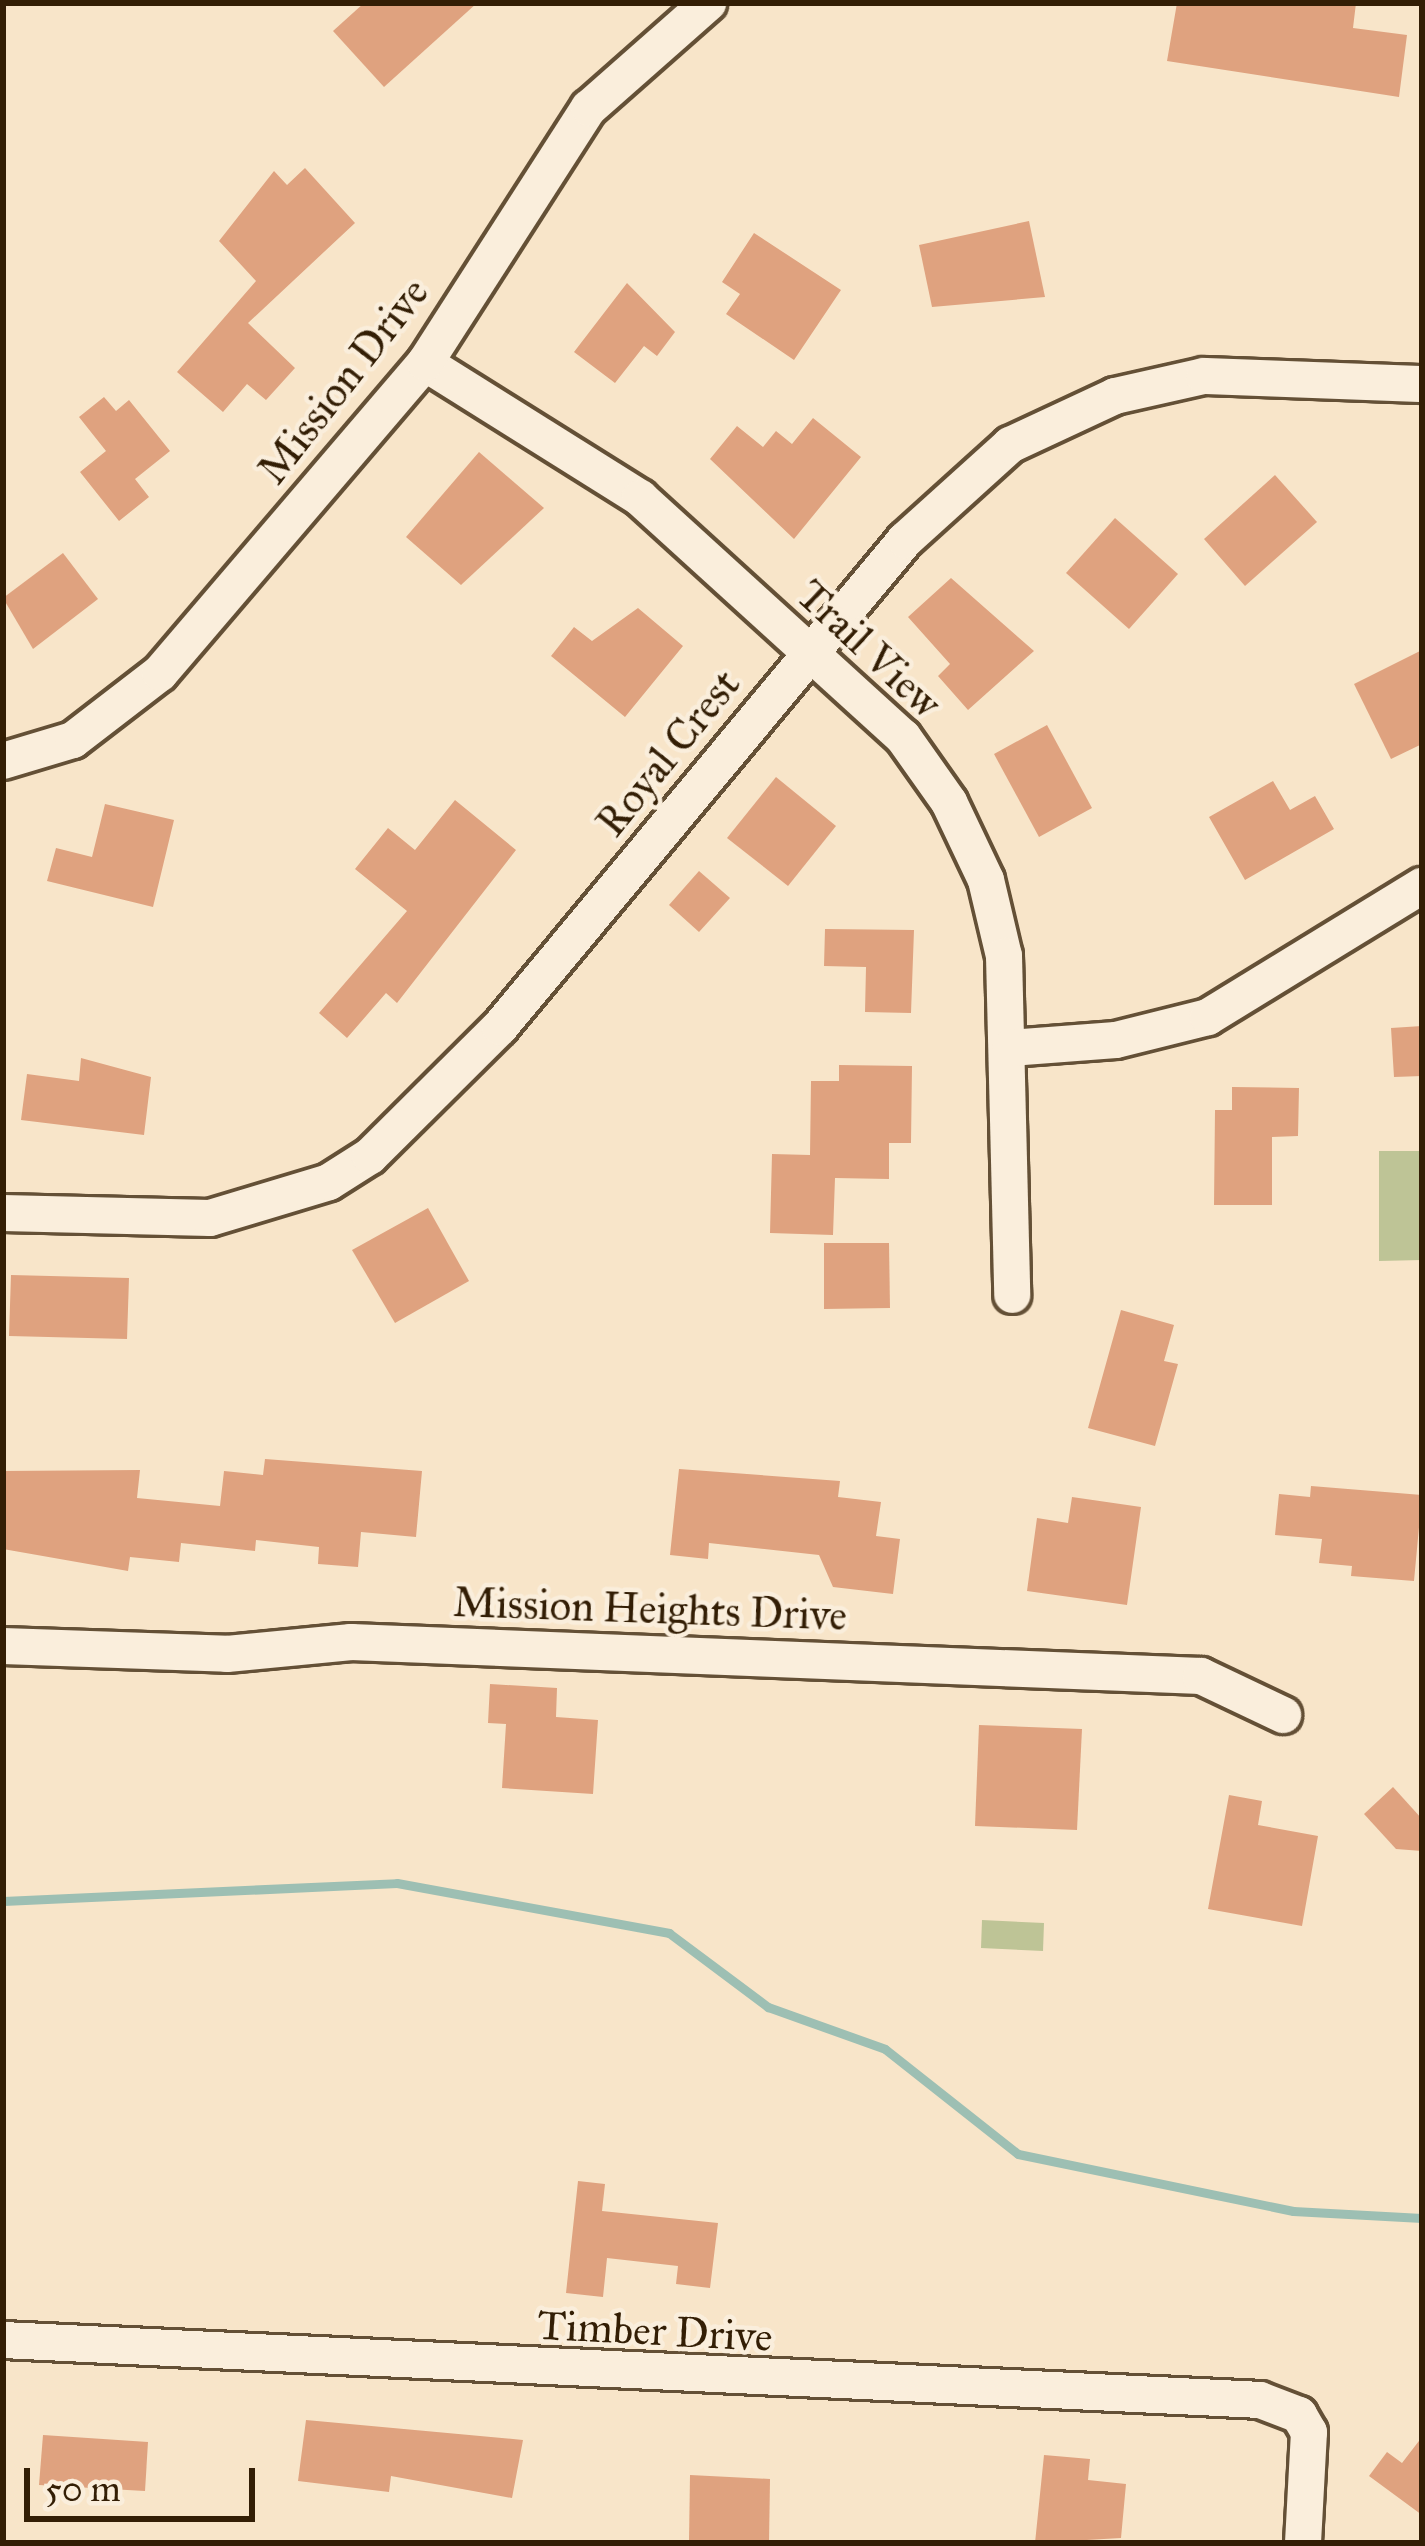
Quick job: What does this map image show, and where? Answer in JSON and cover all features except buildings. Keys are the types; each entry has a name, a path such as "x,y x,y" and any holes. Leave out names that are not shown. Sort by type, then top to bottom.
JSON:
{"street":[{"name":"Mission Drive","path":"3,760 74,740 130,703 425,363 589,108 708,3"},
{"name":"Trail View","path":"425,363 616,479 903,737 970,842 1004,956 1010,1048 1012,1295"},
{"name":"Royal Crest","path":"3,1213 210,1217 329,1182 370,1156 485,1045 807,654 955,489 1064,417 1204,376 1422,384"},
{"path":"1010,1048 1116,1040 1208,1017 1422,886"},
{"name":"Mission Heights Drive","path":"3,1646 227,1654 351,1642 1201,1676 1283,1715"},
{"name":"Timber Drive","path":"3,2340 1250,2399 1299,2415 1314,2456 1303,2543"}],"green space":[{"path":"1379,1151 1422,1151 1422,1260 1379,1261"},
{"path":"982,1920 1044,1923 1043,1951 981,1948"}],"waterway":[{"path":"3,1901 397,1883 669,1933 768,2007 885,2049 1018,2154 1293,2211 1422,2218"}]}
